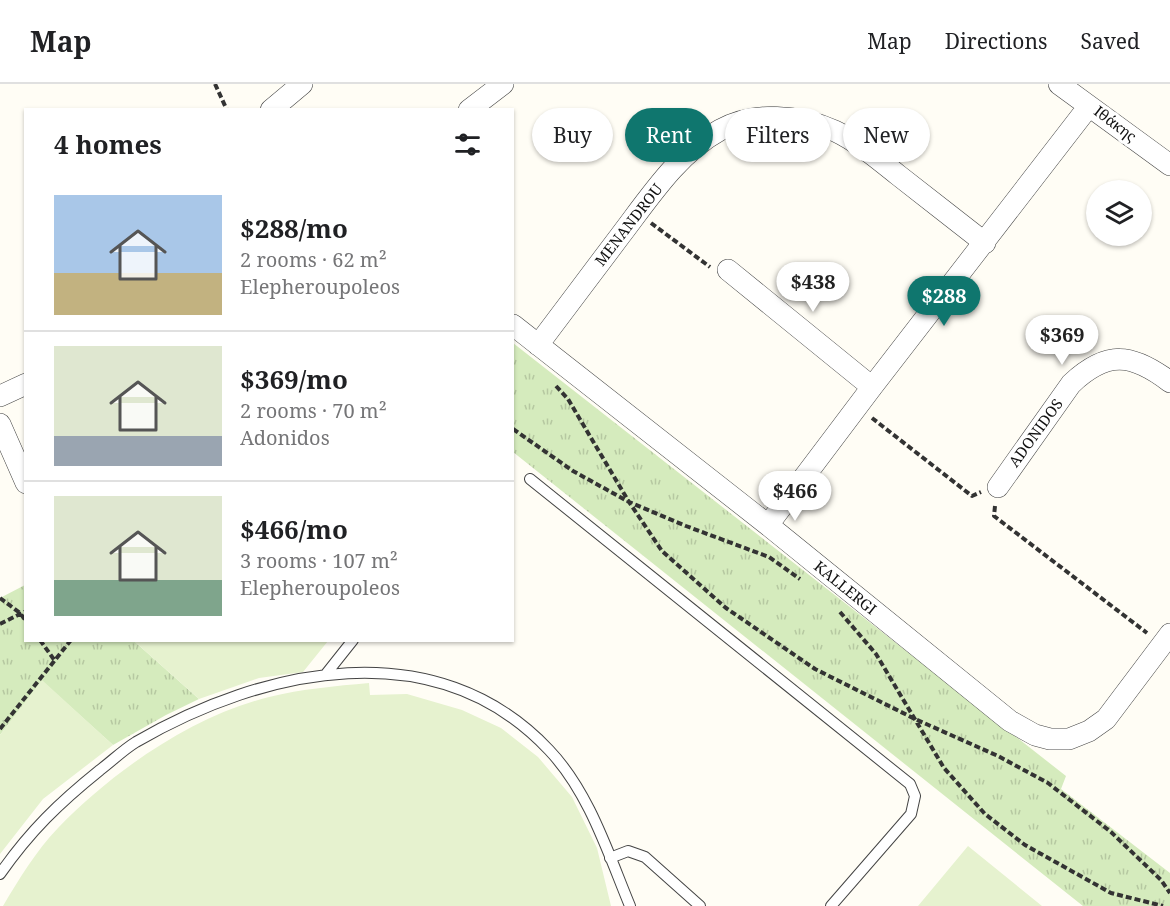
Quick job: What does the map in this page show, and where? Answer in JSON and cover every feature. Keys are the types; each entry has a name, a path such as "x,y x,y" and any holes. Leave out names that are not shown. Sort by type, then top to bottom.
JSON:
{"street":[{"path":"273,108 302,84"},
{"path":"472,108 503,84"},
{"name":"Ιθάκης","path":"1059,84 1170,165"},
{"path":"768,525 1089,106"},
{"name":"MENANDROU","path":"538,345 637,213 676,166 698,145 721,129 754,118 777,117 814,123 836,131 862,147 984,243"},
{"path":"728,270 872,387"},
{"name":"KALLERGI","path":"514,326 768,525 1010,721 1035,735 1050,739 1069,739 1089,731 1106,718 1166,640"},
{"name":"ADONIDOS","path":"998,487 1071,384 1086,370 1102,362 1118,358 1134,360 1152,368 1170,382"},
{"path":"0,396 24,385"},
{"path":"0,424 24,478"}],"lane":[{"path":"530,479 910,784 915,796 911,814 831,906"},
{"path":"326,674 351,642"},
{"path":"0,874 41,821 68,795 134,743 200,709 268,687 326,674 402,673 455,688 506,713 551,751 597,825 630,906"},
{"path":"610,858 628,851 645,857 700,906"}],"path":[{"path":"215,84 226,108"},
{"path":"637,213 714,269 728,270"},
{"path":"554,384 568,399 629,502 662,551 726,608 815,669 915,719 998,756 1048,783 1111,832 1161,880 1170,892"},
{"path":"858,406 972,496 998,487 994,516 1166,640"},
{"path":"514,430 573,471 629,502 769,558 807,584"},
{"path":"0,598 24,618"},
{"path":"832,604 848,619 876,654 944,768 986,814 1025,845 1111,893 1163,906"},
{"path":"0,624 24,611"},
{"path":"41,642 55,661"},
{"path":"0,729 69,642"}],"green space":[{"path":"514,344 1066,776 1061,789 1170,873 1170,906 1083,906 514,453"},
{"path":"24,586 24,642 135,642 199,699 113,745 42,681 0,735 0,598"},
{"path":"135,642 327,642 303,672 259,678 199,699"},
{"path":"42,680 113,745 43,799 0,854 0,735"},
{"path":"369,683 370,695 407,694 462,710 501,728 538,757 572,797 597,848 611,906 3,906 35,856 58,828 103,786 155,748 211,717 269,697"},
{"path":"968,846 1042,906 918,906"}]}
